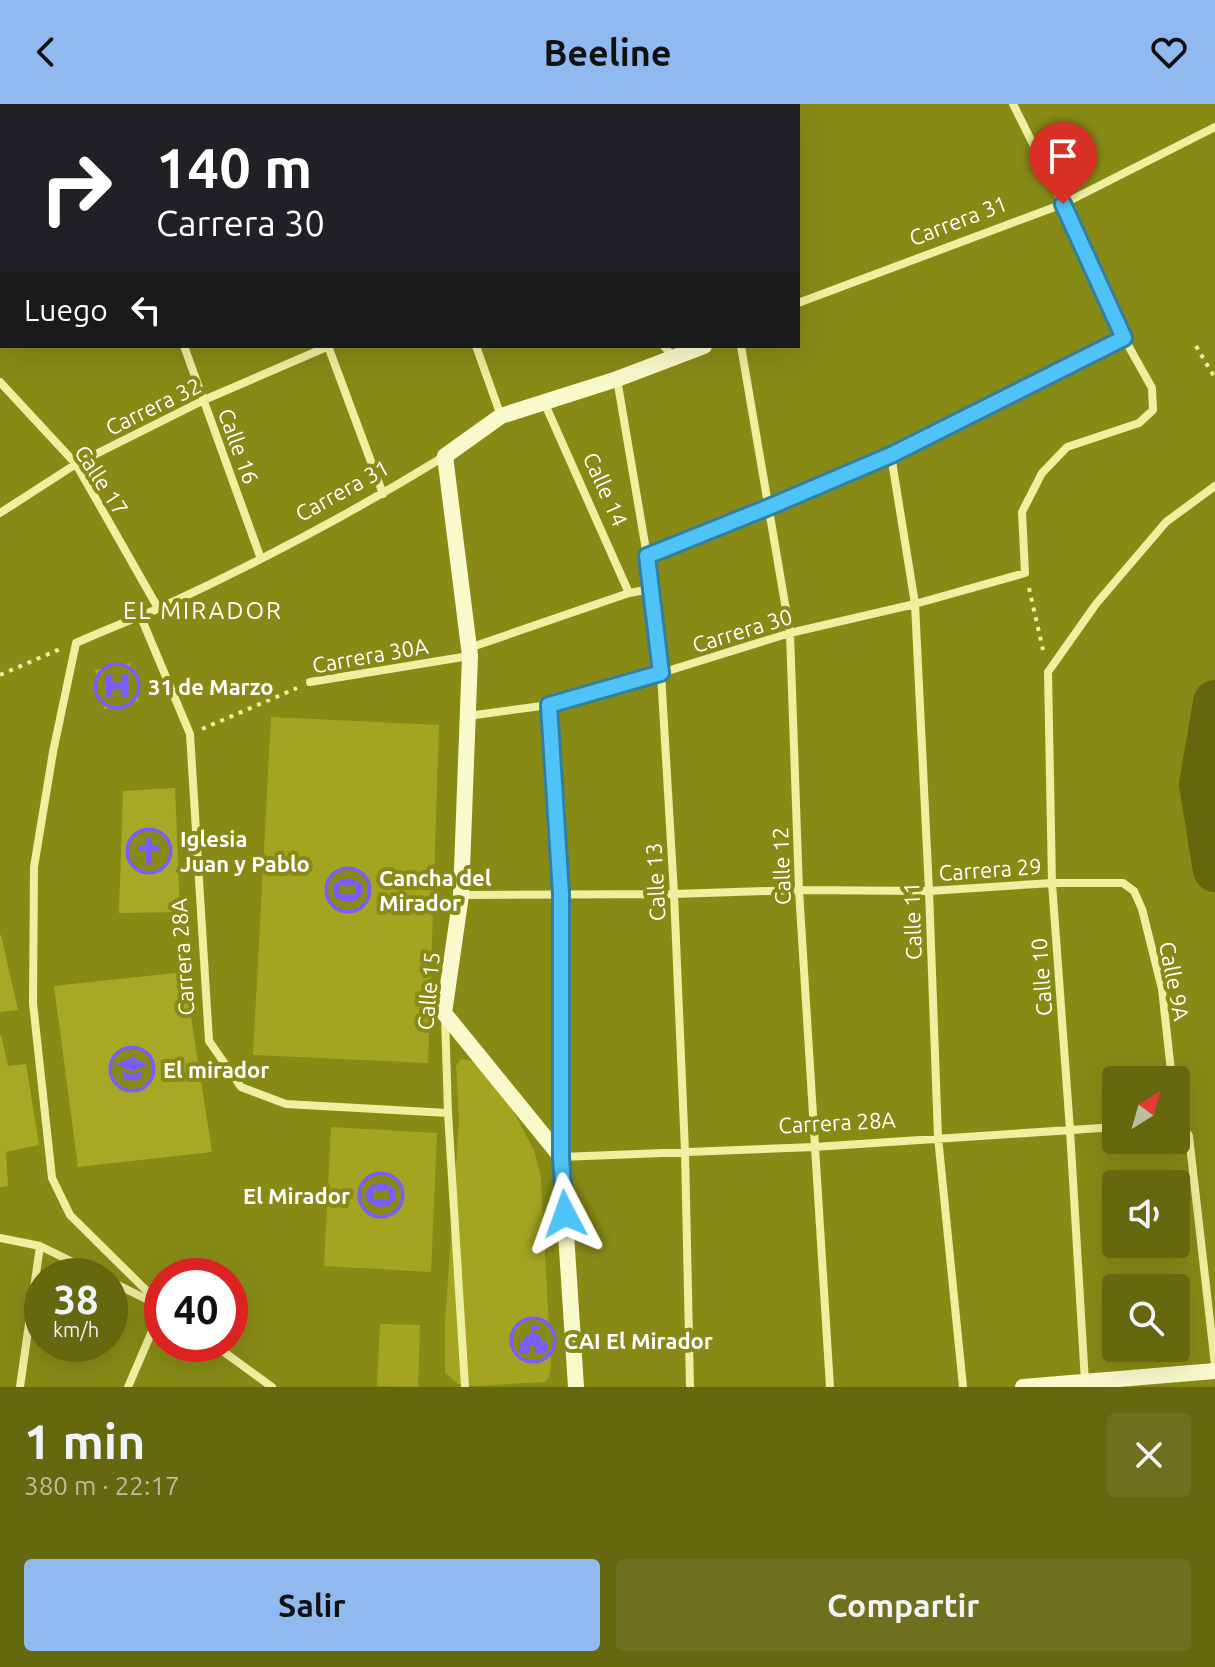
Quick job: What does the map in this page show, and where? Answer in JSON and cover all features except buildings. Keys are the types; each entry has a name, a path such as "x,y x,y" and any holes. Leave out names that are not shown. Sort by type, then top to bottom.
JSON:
{"street":[{"path":"1013,104 1124,338 1152,388 1153,410 1139,423 1067,447 1042,473 1022,512 1025,573"},
{"name":"Carrera 31","path":"800,302 1063,204 1215,127"},
{"path":"647,556 891,455 1124,338"},
{"name":"Calle 16","path":"185,348 261,559"},
{"name":"Carrera 32","path":"0,513 76,464 204,400 323,348"},
{"path":"329,348 383,494"},
{"path":"477,348 501,416"},
{"name":"Carrera 31","path":"76,643 261,559 383,494 445,456 501,416 617,379 669,352 692,348"},
{"name":"Calle 12","path":"741,348 790,633 799,890 830,1387"},
{"name":"Calle 13","path":"617,379 647,556 661,673 685,1151 690,1387"},
{"name":"Calle 17","path":"0,382 76,464 158,608"},
{"name":"Calle 14","path":"544,402 629,593"},
{"name":"Calle 11","path":"891,455 915,604 938,1137 963,1387"},
{"name":"Calle 15","path":"445,456 470,652 461,895 444,1013 465,1387"},
{"path":"1048,672 1096,604 1166,522 1215,486"},
{"name":"Carrera 30","path":"468,716 549,705 790,633 915,604 1025,573"},
{"name":"Carrera 30A","path":"310,682 470,652 629,593 651,589"},
{"name":"Carrera 28A","path":"140,615 190,734 209,1041 241,1087 286,1104 448,1113"},
{"path":"76,643 53,752 34,867 33,1003 52,1178 70,1215 144,1289"},
{"name":"Calle 10","path":"1048,672 1052,883 1085,1382"},
{"path":"549,705 561,894 561,1157 576,1387"},
{"name":"Carrera 29","path":"461,895 929,891 1052,883 1123,883 1134,891"},
{"name":"Calle 9A","path":"1134,891 1142,909 1162,989 1170,1066"},
{"path":"444,1013 561,1157"},
{"name":"Carrera 28A","path":"561,1157 814,1147 1102,1128"},
{"path":"1023,1387 1215,1368 1190,1145"},
{"path":"0,1238 40,1246 64,1258"},
{"path":"20,1387 40,1246"},
{"path":"128,1387 144,1349"},
{"path":"238,1362 272,1387"}],"path":[{"path":"1196,346 1215,378"},
{"path":"1025,573 1048,672"},
{"path":"0,675 76,643"},
{"name":"Carrera 30A","path":"190,734 310,682"}],"shaded area":[{"name":"Cancha del Mirador","path":"271,717 439,725 428,1063 253,1055"},
{"path":"461,1059 474,1061 513,1111 534,1150 541,1178 551,1367 545,1382 473,1386 458,1384 445,1373 445,1323 459,1121 456,1066"},
{"name":"El Mirador","path":"331,1127 437,1133 431,1272 324,1266"},
{"path":"380,1324 420,1325 418,1387 377,1386"}],"waterway":[{"path":"1215,702 1201,785 1215,870"}],"place":[{"name":"31 de Marzo","path":"117,686"},
{"name":"Iglesia Juan y Pablo","path":"149,851"},
{"name":"Cancha del Mirador","path":"348,890"},
{"name":"El mirador","path":"132,1069"},
{"name":"El Mirador","path":"381,1195"},
{"name":"CAI El Mirador","path":"533,1340"}],"district":[{"name":"EL MIRADOR","path":"203,610"}],"route":[{"path":"565,1214 561,1157 561,894 549,705 661,673 647,556 891,455 1124,338 1063,204"}]}
